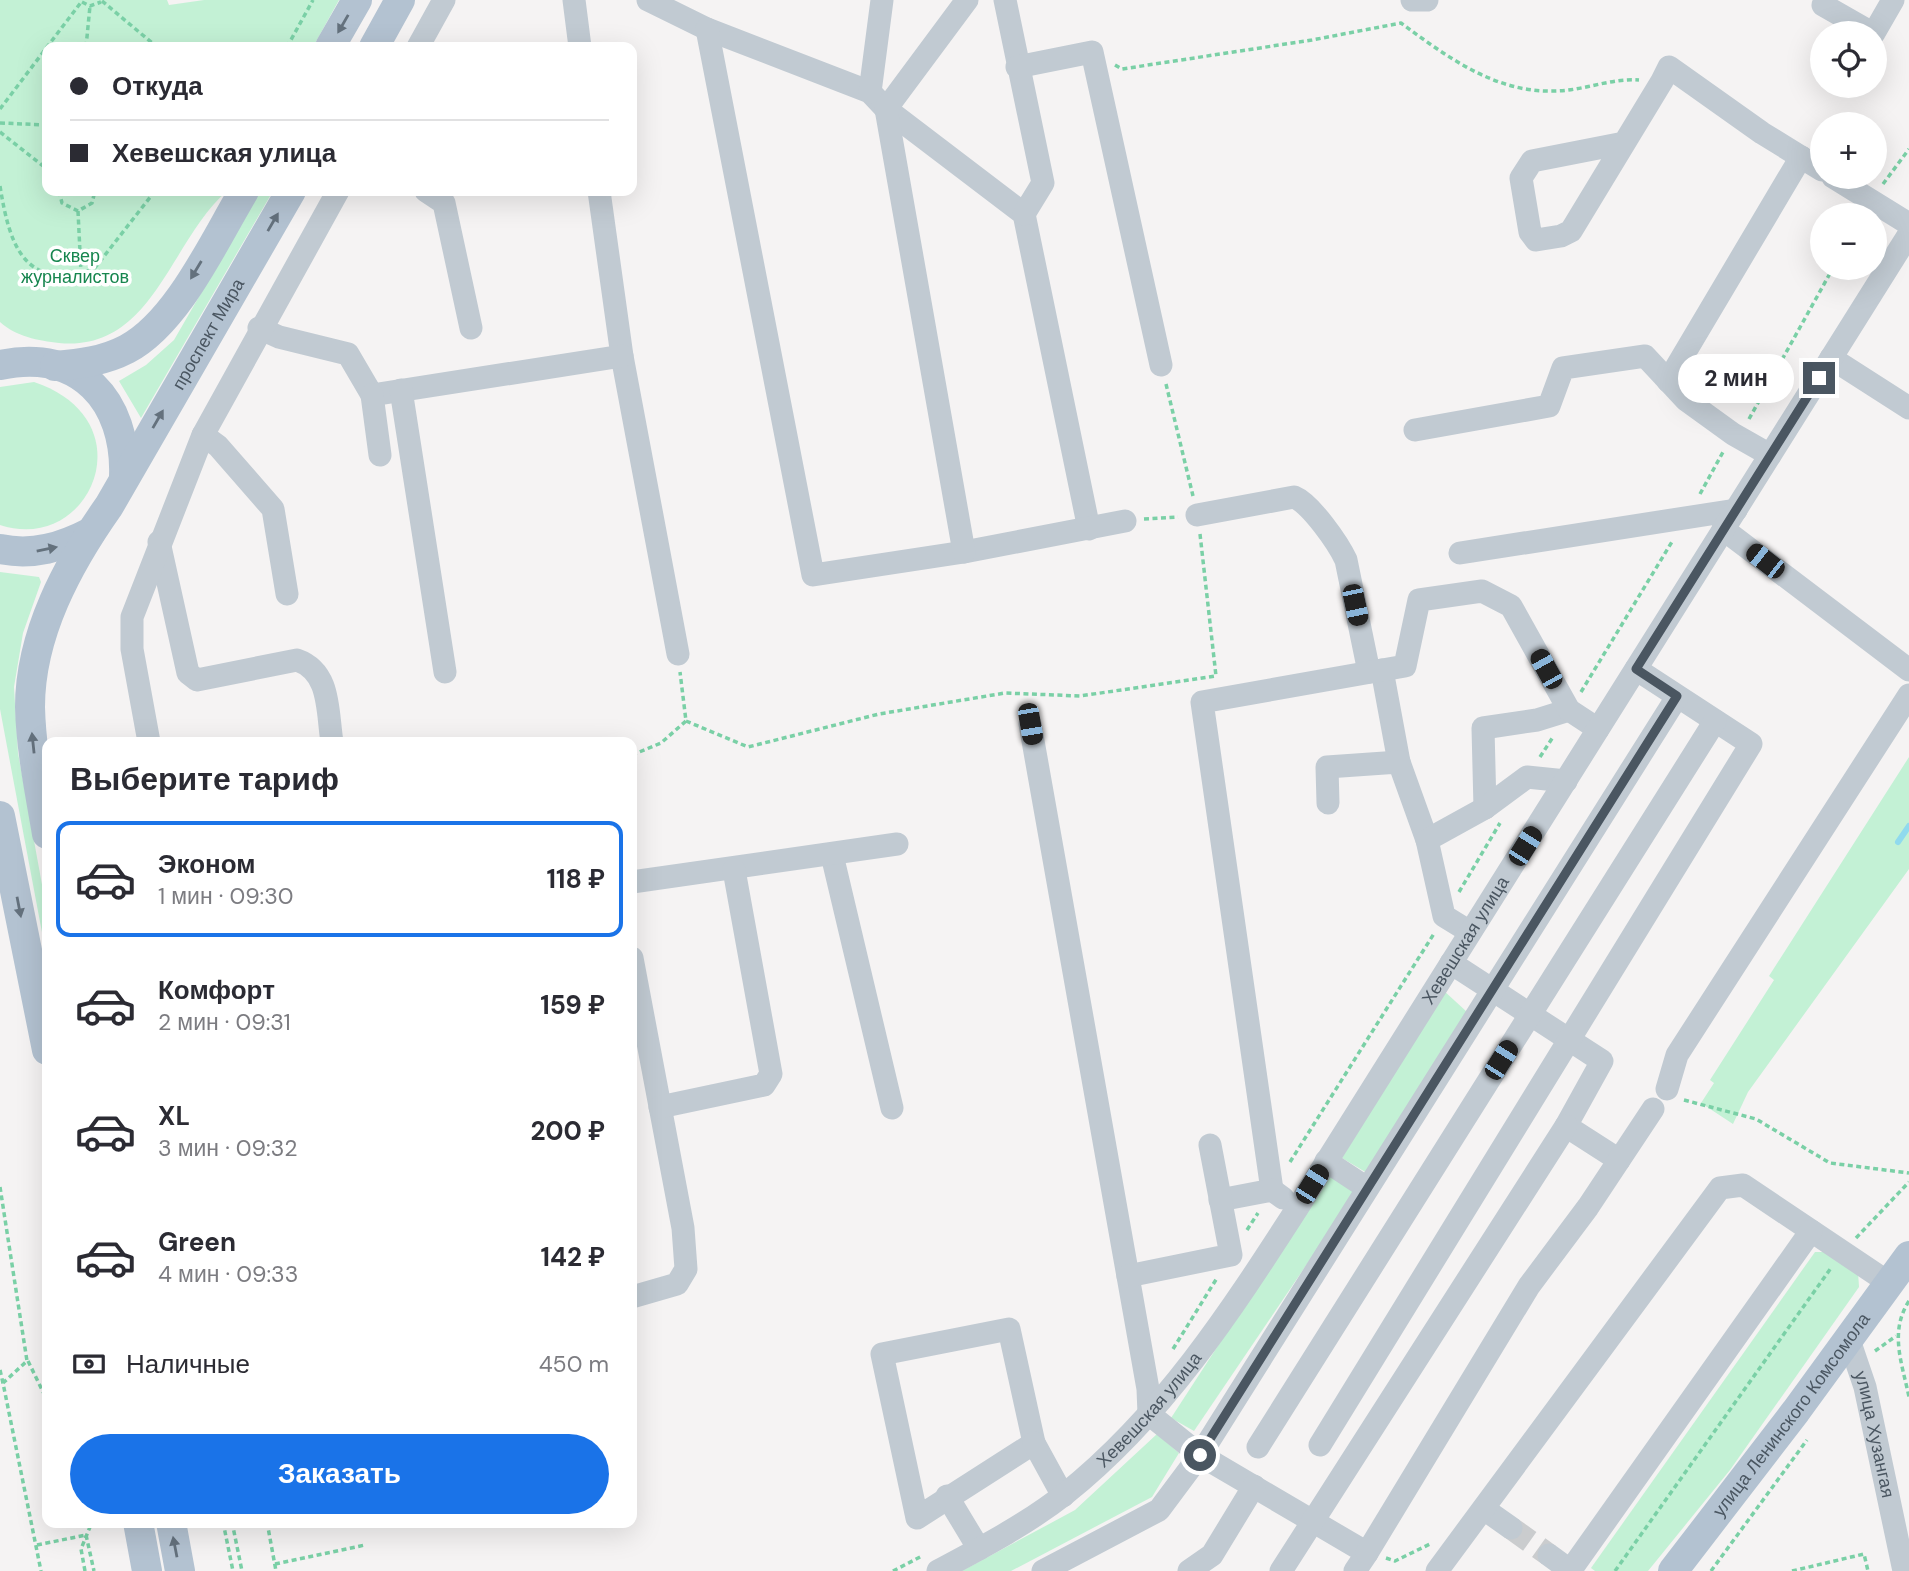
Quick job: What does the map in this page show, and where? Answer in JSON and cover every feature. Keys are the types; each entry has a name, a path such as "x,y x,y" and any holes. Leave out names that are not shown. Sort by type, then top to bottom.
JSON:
{"main road":[{"path":"333,42 357,0"},
{"path":"377,42 400,0"},
{"path":"0,365 42,365 109,357 147,335 184,290 241,196"},
{"name":"проспект Мира","path":"42,803 32,742 30,705 33,673 49,613 91,532 288,196"},
{"path":"0,351 74,373 93,386 109,403 120,425 125,450 124,478"},
{"path":"0,549 45,550 66,545 91,532"},
{"path":"0,816 42,1025"},
{"name":"улица Ленинского Комсомола","path":"1673,1571 1861,1346 1899,1292 1909,1256"},
{"path":"139,1528 147,1571"},
{"path":"172,1528 180,1571"}],"street":[{"path":"421,42 444,0"},
{"path":"574,0 579,42"},
{"path":"648,0 707,29 878,101 1024,214 1089,529"},
{"path":"882,0 878,101 964,552"},
{"path":"878,101 967,0"},
{"path":"1005,0 1043,183 1024,214"},
{"path":"1412,0 1427,0"},
{"path":"1880,21 1893,0"},
{"path":"1823,5 1852,21"},
{"path":"707,29 813,575 964,552 1125,521"},
{"path":"1017,67 1092,51 1161,365"},
{"path":"1624,143 1532,162 1521,178 1530,232 1536,240 1562,236 1571,231 1662,81 1669,67 1810,163"},
{"path":"1668,381 1801,157"},
{"path":"1853,189 1909,223"},
{"path":"148,737 132,649 132,617 159,542 203,435 335,196"},
{"path":"434,196 444,203 471,328"},
{"path":"600,196 622,356 678,654"},
{"name":"Хевешская улица","path":"932,1563 979,1549 1063,1496 1102,1462 1149,1414 1195,1360 1298,1207 1909,234"},
{"path":"260,328 279,337 348,354 372,395 380,455"},
{"path":"372,395 622,356"},
{"path":"1415,430 1549,406 1563,368 1645,356 1686,400 1733,434 1770,455"},
{"path":"1831,358 1909,408"},
{"path":"401,390 445,672"},
{"path":"203,435 218,446 273,509 288,594"},
{"path":"1197,515 1294,497 1304,501 1338,543 1346,560 1399,762 1427,840 1444,916 1470,932"},
{"path":"1460,554 1736,510"},
{"path":"1723,529 1909,670"},
{"path":"159,542 188,673 197,680 297,660 312,665 322,679 331,737"},
{"path":"1272,1190 1202,702 1405,666 1419,600 1482,591 1511,606 1569,710 1598,729"},
{"path":"1320,1445 1751,744 1636,669"},
{"path":"1667,1088 1677,1055 1909,695"},
{"path":"1043,1571 1159,1510 1200,1455 1677,696"},
{"path":"1496,810 1483,728 1537,720 1569,710"},
{"path":"1258,1447 1715,721"},
{"path":"1030,724 1149,1389 1149,1414 1200,1455 1313,1521 1361,1562 1529,1286 1653,1108"},
{"path":"1328,803 1327,767 1399,762"},
{"path":"1427,840 1496,810 1527,777 1566,780"},
{"path":"637,881 734,870 897,845"},
{"path":"832,855 892,1108"},
{"path":"660,1107 764,1085 771,1074 734,870"},
{"path":"1281,1571 1566,1126 1602,1061 1451,963"},
{"path":"637,985 683,1228 685,1269 677,1284 637,1296"},
{"path":"1566,1126 1619,1160"},
{"path":"1210,1146 1231,1255"},
{"path":"1326,1161 1367,1188"},
{"path":"1437,1571 1720,1188 1743,1185 1899,1292"},
{"path":"1220,1199 1272,1190 1298,1207"},
{"path":"1549,1555 1570,1571 1811,1231"},
{"path":"1128,1276 1231,1255 1258,1269"},
{"path":"1034,1443 947,1496 917,1518 882,1354 1009,1329 1034,1443 1063,1496"},
{"name":"улица Хузангая","path":"1861,1346 1860,1368 1903,1533 1904,1571"},
{"path":"1189,1571 1212,1555 1254,1486"},
{"path":"947,1496 979,1549"},
{"path":"1484,1509 1511,1528"}],"path":[{"path":"290,42 313,0"},
{"path":"51,42 82,1 90,6"},
{"path":"90,6 102,1 151,42"},
{"path":"86,42 90,6"},
{"path":"1092,51 1122,69 1312,40 1401,23 1447,56 1507,86 1555,91 1619,79 1662,81"},
{"path":"0,109 42,54"},
{"path":"0,124 42,124"},
{"path":"0,132 42,165"},
{"path":"1871,200 1909,149"},
{"path":"0,186 8,232 15,248 27,261 59,274 81,273 94,269 151,196"},
{"path":"60,196 62,203 78,211"},
{"path":"78,211 92,203 94,196"},
{"path":"78,211 81,273"},
{"path":"1527,777 1687,517 1733,434 1748,422 1826,280"},
{"path":"1125,521 1197,515"},
{"path":"678,654 685,721"},
{"path":"685,721 748,747 879,714 1005,693 1080,696 1216,676"},
{"path":"637,753 661,743 685,721"},
{"path":"1169,1356 1444,916 1496,810"},
{"path":"1667,1088 1685,1100 1756,1119 1830,1163 1909,1174"},
{"path":"1615,1571 1843,1252 1909,1182"},
{"path":"0,1187 27,1361 42,1390"},
{"path":"1899,1292 1896,1336 1909,1397"},
{"path":"1861,1346 1896,1336"},
{"path":"3,1383 27,1361"},
{"path":"0,1370 41,1571"},
{"path":"1711,1571 1809,1437"},
{"path":"85,1571 81,1549 89,1528"},
{"path":"224,1528 233,1571"},
{"path":"233,1528 242,1571"},
{"path":"268,1528 276,1571"},
{"path":"36,1545 86,1535"},
{"path":"86,1535 93,1571"},
{"path":"1361,1562 1395,1561 1439,1540"},
{"path":"275,1564 366,1545"},
{"path":"1792,1571 1864,1554 1868,1571"},
{"path":"893,1571 932,1563"}],"green space":[{"name":"Сквер журналистов","path":"0,0 167,0 169,5 204,0 339,0 316,42 42,42 42,196 222,196 207,213 156,290 138,312 117,330 91,341 59,343 20,334 0,322"},
{"path":"257,196 270,196 141,418 119,381 146,365 174,340"},
{"path":"34,382 69,400 90,425 97,452 94,479 81,503 60,521 32,529 0,525 0,387"},
{"path":"0,572 39,577 41,582 23,633 14,687 18,753 42,885 42,932 0,709"},
{"path":"1909,757 1909,869 1748,1092 1733,1124 1701,1103 1714,1083 1710,1080 1774,980 1769,976"},
{"path":"1443,990 1467,1012 1367,1173 1342,1158"},
{"path":"1329,1175 1357,1190 1194,1431 1171,1418"},
{"path":"1815,1252 1829,1252 1858,1272 1859,1287 1730,1470 1648,1571 1595,1571 1591,1568"},
{"path":"1157,1434 1179,1453 1152,1497 1011,1571 962,1571 1075,1510"}],"waterway":[{"path":"1898,842 1909,826"}],"tunnel":[{"path":"1511,1528 1549,1555"}],"route":[{"path":"1200,1455 1677,696 1636,669 1819,378"}]}
